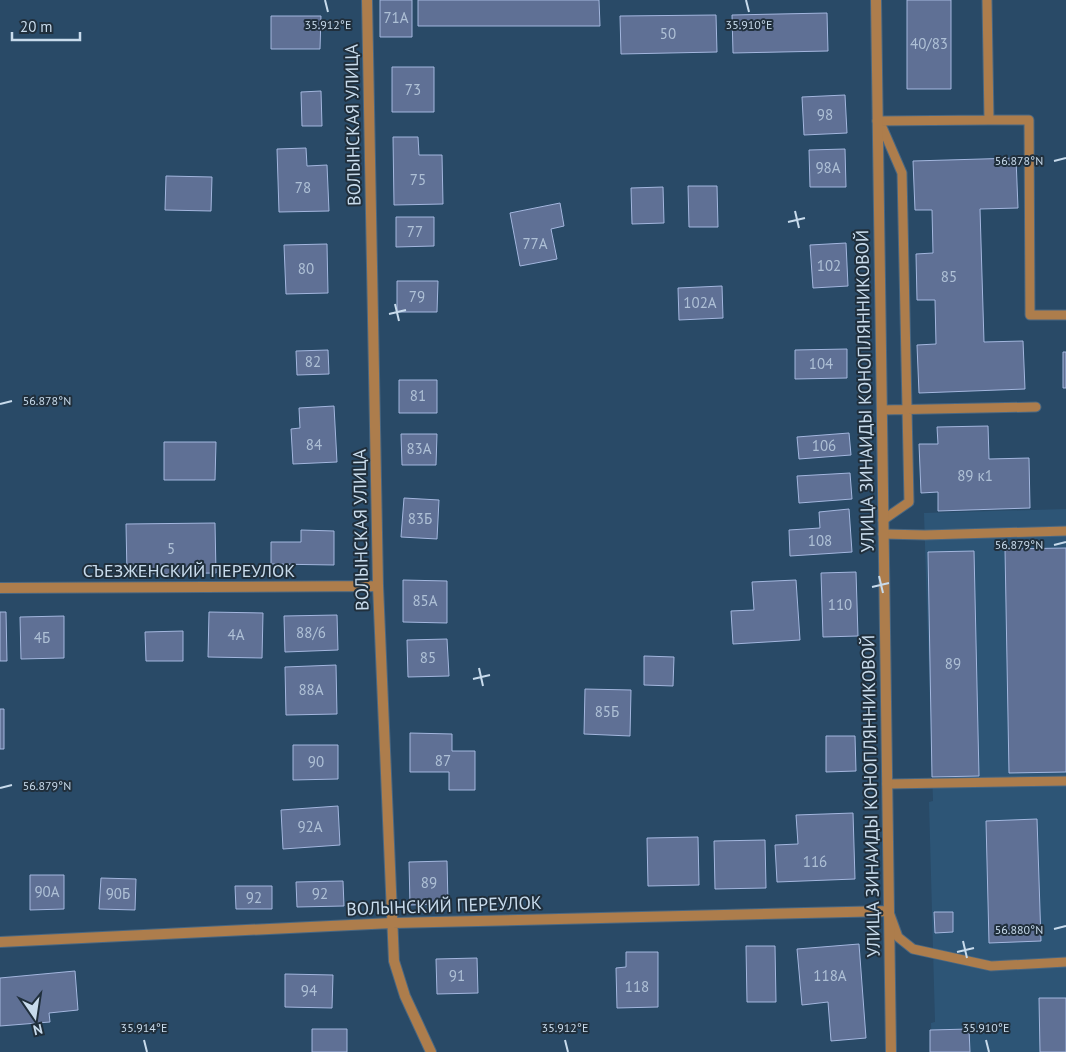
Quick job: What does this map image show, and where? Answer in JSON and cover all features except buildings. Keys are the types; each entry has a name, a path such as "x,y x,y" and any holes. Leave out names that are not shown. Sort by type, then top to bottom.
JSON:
{"street":[{"name":"ВОЛЫНСКАЯ УЛИЦА","path":"366,0 378,586 394,961 405,996 431,1052"},
{"name":"УЛИЦА ЗИНАИДЫ КОНОПЛЯННИКОВОЙ","path":"876,0 890,1052"},
{"name":"СЪЕЗЖЕНСКИЙ ПЕРЕУЛОК","path":"0,588 378,586"},
{"name":"ВОЛЫНСКИЙ ПЕРЕУЛОК","path":"0,942 392,923 888,911"}],"lane":[{"path":"987,0 989,120"},
{"path":"883,520 909,502 908,409 902,173 878,120 1029,120 1030,315 1066,315"},
{"path":"882,410 1036,407"},
{"path":"883,534 925,535 1066,531"},
{"path":"887,784 1066,781"},
{"path":"888,911 898,937 913,949 991,966 1066,962"}],"shaded area":[{"path":"1066,509 1066,1052 932,1052 931,1023 935,1022 929,802 933,801 924,513"}]}
